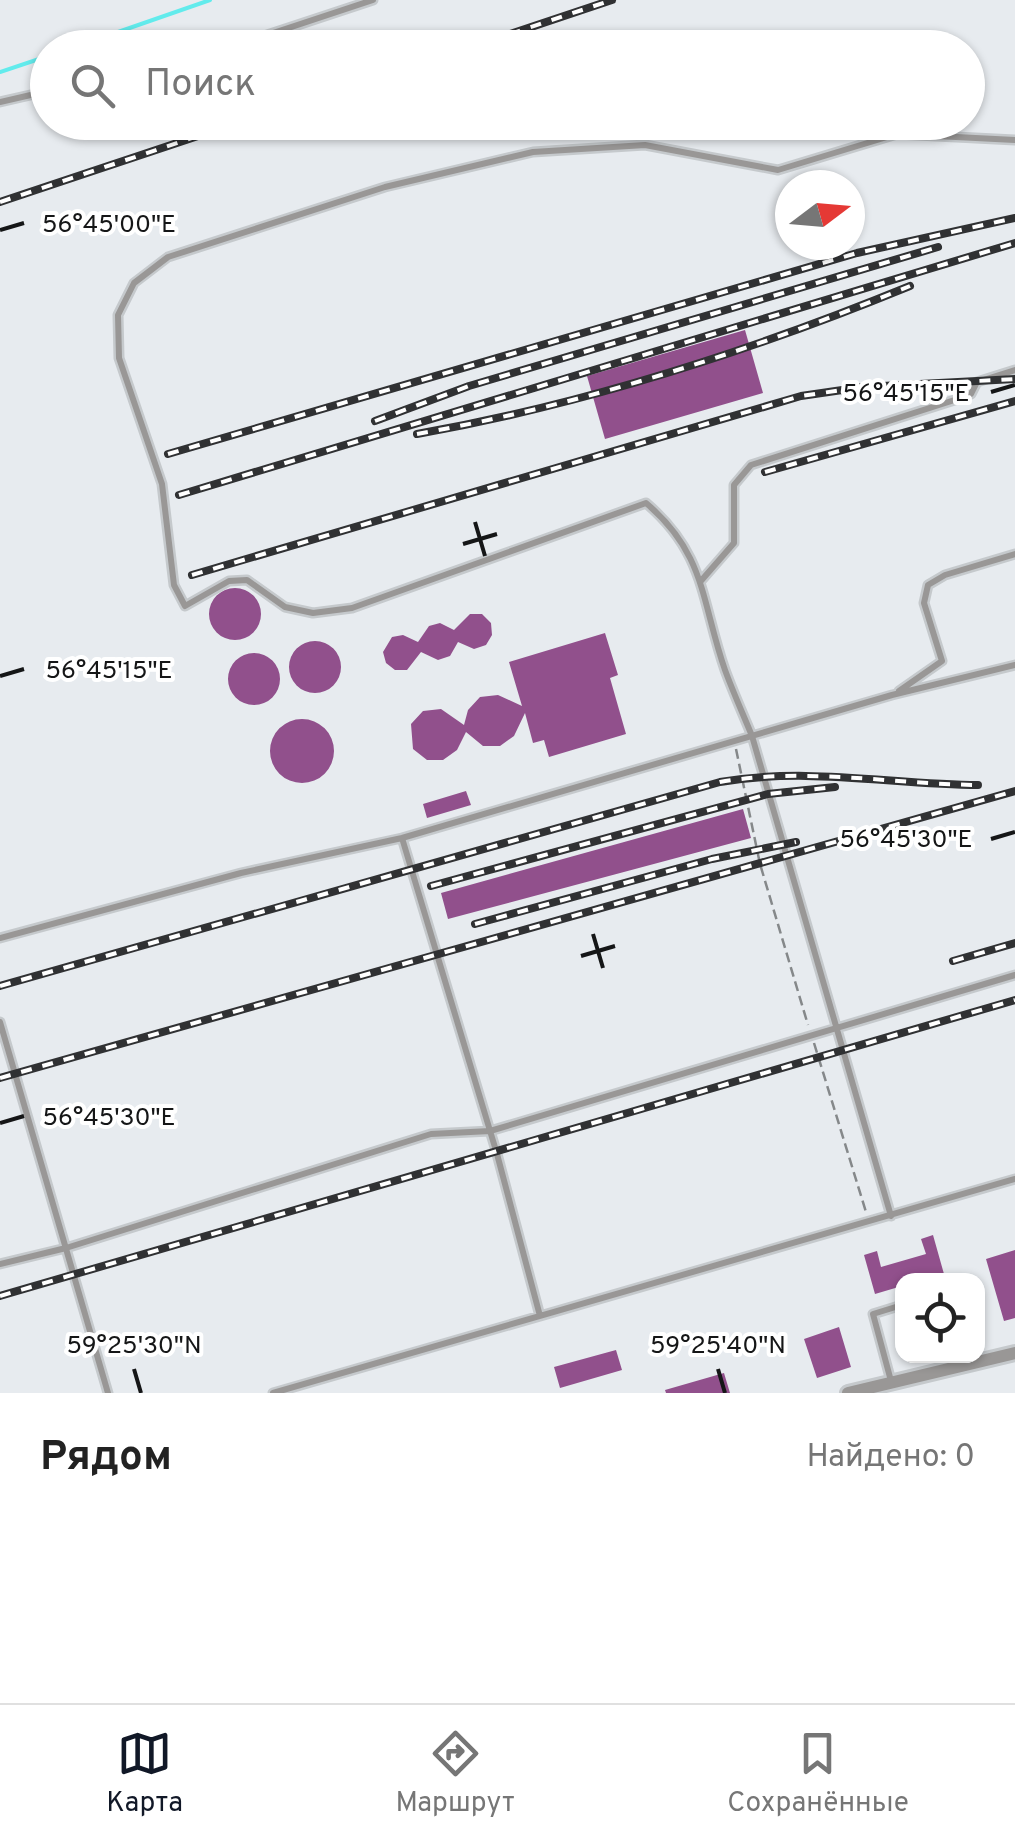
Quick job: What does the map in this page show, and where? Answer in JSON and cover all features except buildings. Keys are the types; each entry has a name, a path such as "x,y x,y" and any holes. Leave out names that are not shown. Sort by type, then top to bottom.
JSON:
{"street":[{"path":"985,1360 1013,1359"},
{"path":"848,1393 961,1363"}],"lane":[{"path":"282,30 373,0"},
{"path":"0,102 30,94"},
{"path":"985,138 1015,140"},
{"path":"877,140 778,170 645,146 533,152 385,187 168,257 134,283 118,315 119,358 162,484 174,585 185,606 229,581 248,580 286,607 313,613 352,608 646,503 674,527 700,582 725,670 752,736 834,1030 891,1216"},
{"path":"700,582 734,543 734,485 751,465 964,397 971,394 978,382 1015,370"},
{"path":"892,696 942,661 924,603 928,586 945,574 1015,554"},
{"path":"0,938 240,874 402,838 892,696 1015,665"},
{"path":"402,838 490,1131 540,1316"},
{"path":"0,1264 66,1248 431,1134 490,1131 1015,975"},
{"path":"0,1022 108,1393"},
{"path":"273,1393 1015,1179"},
{"path":"891,1381 874,1314 895,1307"}],"path":[{"path":"734,741 747,785 760,864 869,1222"}],"waterway":[{"path":"124,30 210,0"},
{"path":"0,72 30,62"}],"railway":[{"path":"522,30 612,0"},
{"path":"0,202 186,140"},
{"path":"168,454 857,253 1015,218"},
{"path":"179,495 1015,243"},
{"path":"375,421 469,386 938,247"},
{"path":"417,434 543,407 667,373 910,286"},
{"path":"192,575 801,396 863,387 1015,379"},
{"path":"765,472 1015,401"},
{"path":"0,986 720,782 817,776 978,785"},
{"path":"431,886 768,794 835,787"},
{"path":"0,1078 1015,791"},
{"path":"475,924 712,859 796,842"},
{"path":"953,961 1015,943"},
{"path":"0,1296 1015,1000"}]}
